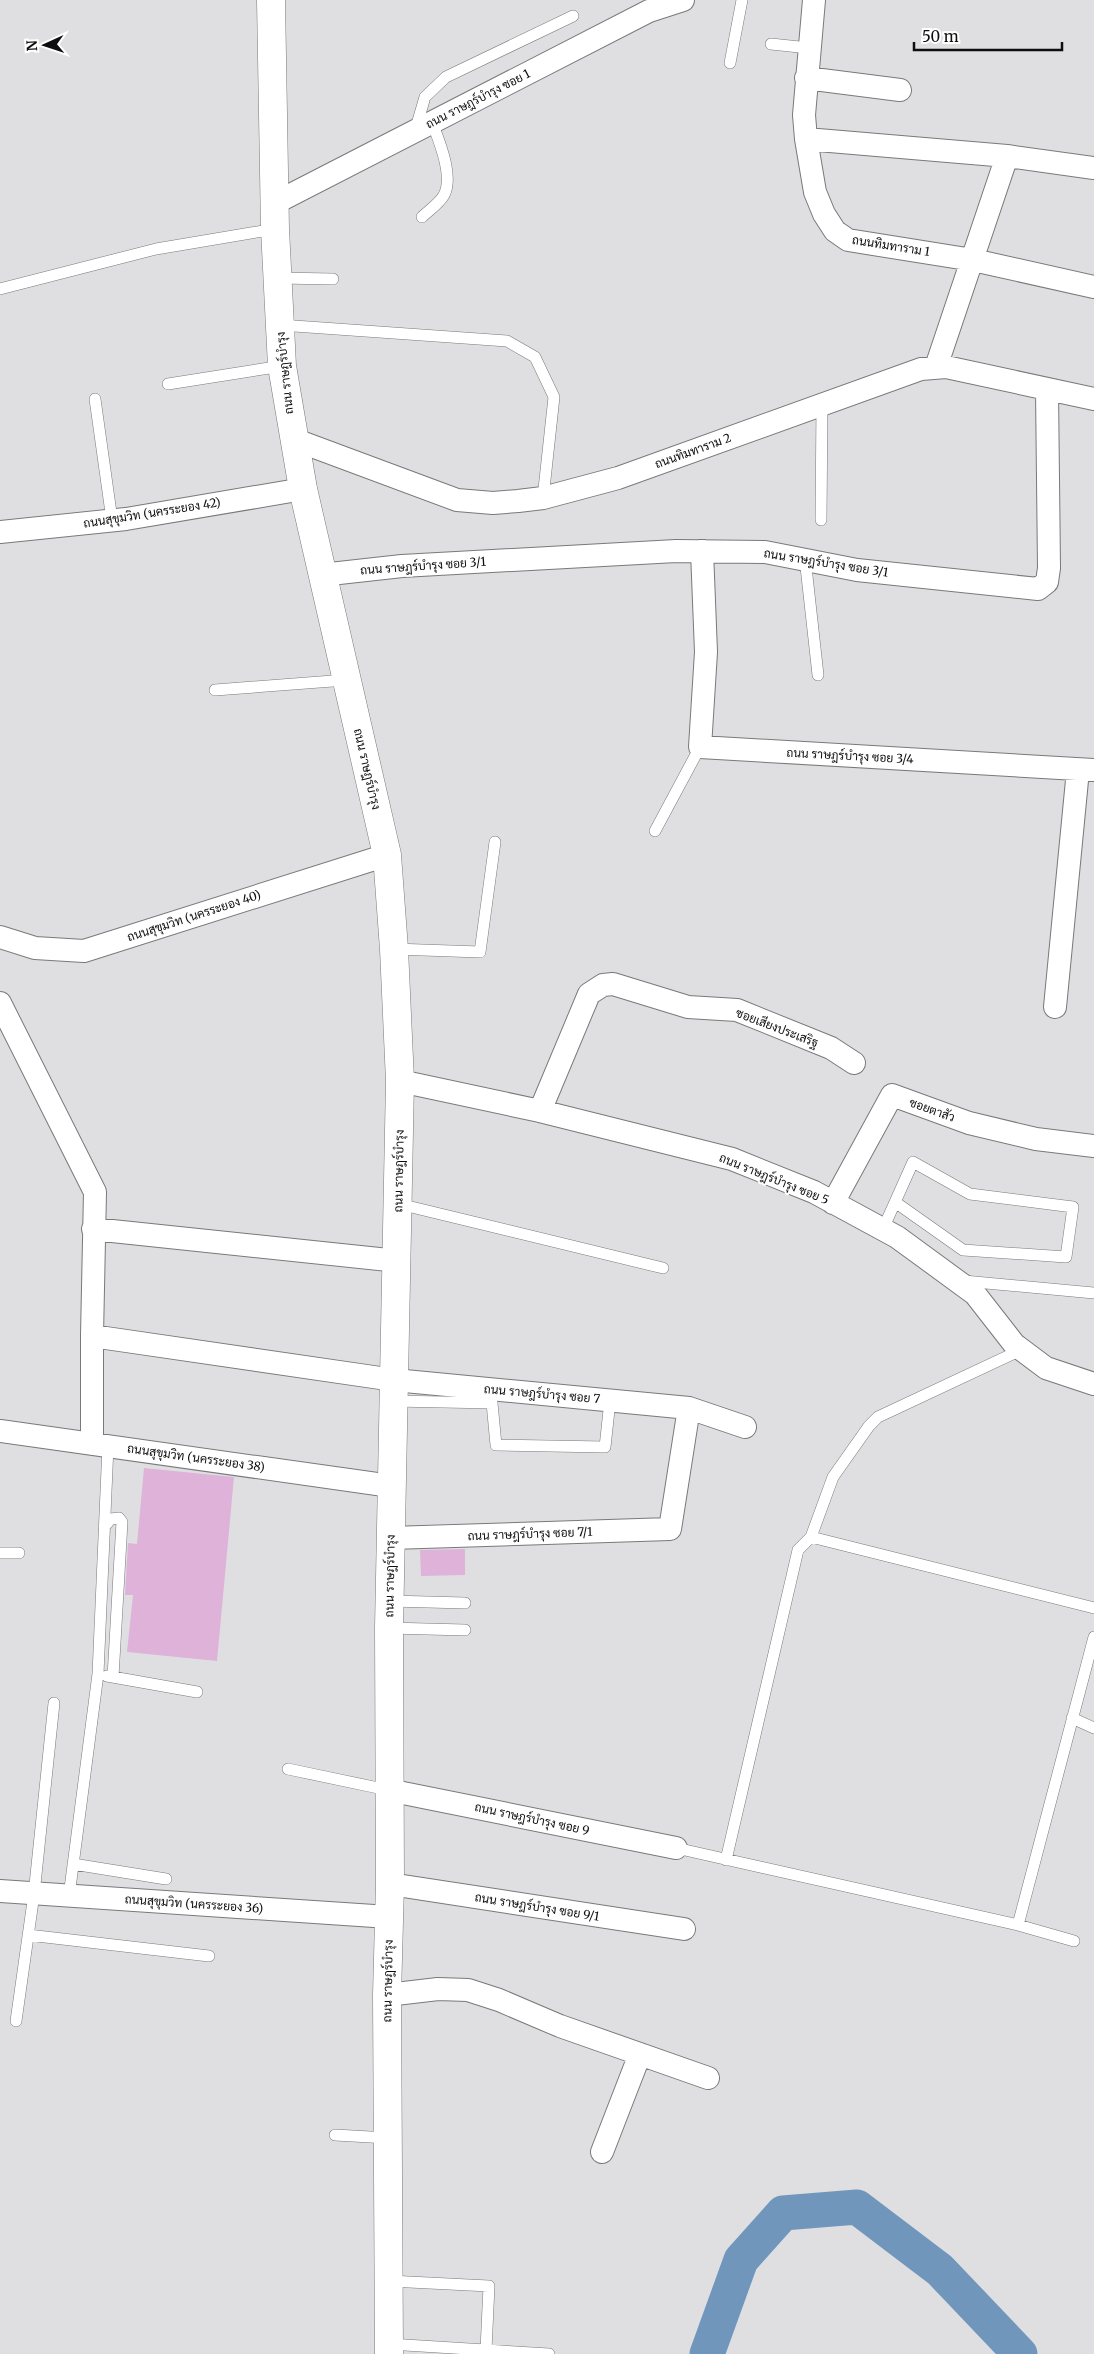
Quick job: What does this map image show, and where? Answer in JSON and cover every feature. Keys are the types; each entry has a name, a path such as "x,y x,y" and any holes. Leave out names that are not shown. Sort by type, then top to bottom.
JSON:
{"street":[{"name":"ถนน ราษฎร์บำรุง","path":"271,0 275,216 282,366 293,439 321,575 387,855 394,949 400,1081 398,1261 391,1486 388,1790 390,1884 387,1995 390,2349"},
{"name":"ถนน ราษฎร์บำรุง ซอย 1","path":"275,216 424,126 648,5 683,0"},
{"name":"ถนนทิมทาราม 1","path":"814,0 804,115 815,192 828,224 848,240 973,260 1094,287"},
{"path":"806,78 900,90"},
{"path":"806,139 1007,156 1094,168"},
{"path":"936,367 1007,156"},
{"name":"ถนนทิมทาราม 2","path":"293,439 457,500 493,503 543,498 618,478 921,369 936,367 1094,399"},
{"name":"ถนน ราษฎร์บำรุง ซอย 3/1","path":"321,575 402,566 702,552 765,552 876,572 1030,589 1044,586 1049,568 1047,390"},
{"name":"ถนนสุขุมวิท (นครระยอง 42)","path":"0,532 112,520 303,489"},
{"path":"700,747 706,652 702,552"},
{"name":"ถนน ราษฎร์บำรุง ซอย 3/4","path":"700,747 1086,770"},
{"path":"1055,1007 1086,770"},
{"name":"ถนนสุขุมวิท (นครระยอง 40)","path":"0,937 35,948 84,951 387,855"},
{"name":"ซอยเสียงประเสริฐ","path":"540,1111 589,994 604,985 613,984 688,1007 737,1010 831,1048 854,1063"},
{"path":"0,1004 95,1192 92,1336 100,1445"},
{"name":"ถนน ราษฎร์บำรุง ซอย 5","path":"400,1081 540,1111 732,1159 814,1192 897,1237 975,1294 1018,1347 1046,1368 1094,1384"},
{"name":"ซอยตาสัว","path":"833,1203 892,1095 970,1123 1036,1139 1094,1146"},
{"path":"93,1229 398,1261"},
{"name":"ถนน ราษฎร์บำรุง ซอย 7","path":"92,1336 394,1391 610,1401 689,1408 746,1427"},
{"name":"ถนน ราษฎร์บำรุง ซอย 7/1","path":"391,1538 670,1529 689,1408"},
{"name":"ถนนสุขุมวิท (นครระยอง 38)","path":"0,1431 391,1486"},
{"name":"ถนน ราษฎร์บำรุง ซอย 9","path":"388,1790 676,1848"},
{"name":"ถนน ราษฎร์บำรุง ซอย 9/1","path":"390,1884 684,1929"},
{"name":"ถนนสุขุมวิท (นครระยอง 36)","path":"0,1891 389,1917"},
{"path":"387,1995 438,1990 468,1990 708,2078"},
{"path":"602,2152 640,2054"}],"lane":[{"path":"730,63 742,0"},
{"path":"422,217 444,196 446,187 445,160 424,126 425,97 446,77 573,16"},
{"path":"771,44 809,48"},
{"path":"0,289 275,216"},
{"path":"278,278 334,279"},
{"path":"280,325 507,341 535,357 554,397 543,498"},
{"path":"168,384 282,366"},
{"path":"95,399 112,520"},
{"path":"821,520 822,404"},
{"path":"805,558 818,676"},
{"path":"215,690 346,680"},
{"path":"655,831 700,747"},
{"path":"394,949 480,952 495,842"},
{"path":"883,1229 895,1202 913,1162 970,1194 1073,1207 1066,1257 963,1250 895,1202"},
{"path":"399,1204 663,1268"},
{"path":"957,1281 1094,1293"},
{"path":"726,1860 798,1550 811,1537 833,1477 869,1426 878,1417 1018,1347"},
{"path":"394,1391 492,1403 496,1445 605,1447 610,1401"},
{"path":"69,1896 98,1674 104,1527 100,1445"},
{"path":"104,1527 110,1519 119,1518 122,1522 113,1677"},
{"path":"811,1537 1094,1608"},
{"path":"0,1553 19,1553"},
{"path":"390,1601 465,1603"},
{"path":"390,1628 465,1630"},
{"path":"1018,1925 1094,1636"},
{"path":"98,1674 197,1692"},
{"path":"16,2022 34,1894 54,1703"},
{"path":"1072,1718 1094,1728"},
{"path":"288,1769 388,1790"},
{"path":"676,1848 1018,1925 1074,1941"},
{"path":"73,1864 166,1879"},
{"path":"28,1935 209,1956"},
{"path":"335,2135 388,2138"},
{"path":"389,2281 489,2286 486,2350"},
{"path":"390,2349 486,2350 549,2354"}],"building":[{"path":"144,1468 234,1477 217,1661 127,1652 133,1595 125,1595 128,1543 137,1544"},
{"path":"465,1549 465,1575 421,1576 420,1550"}],"waterway":[{"path":"707,2354 741,2260 783,2213 857,2207 940,2270 1020,2354"}]}
